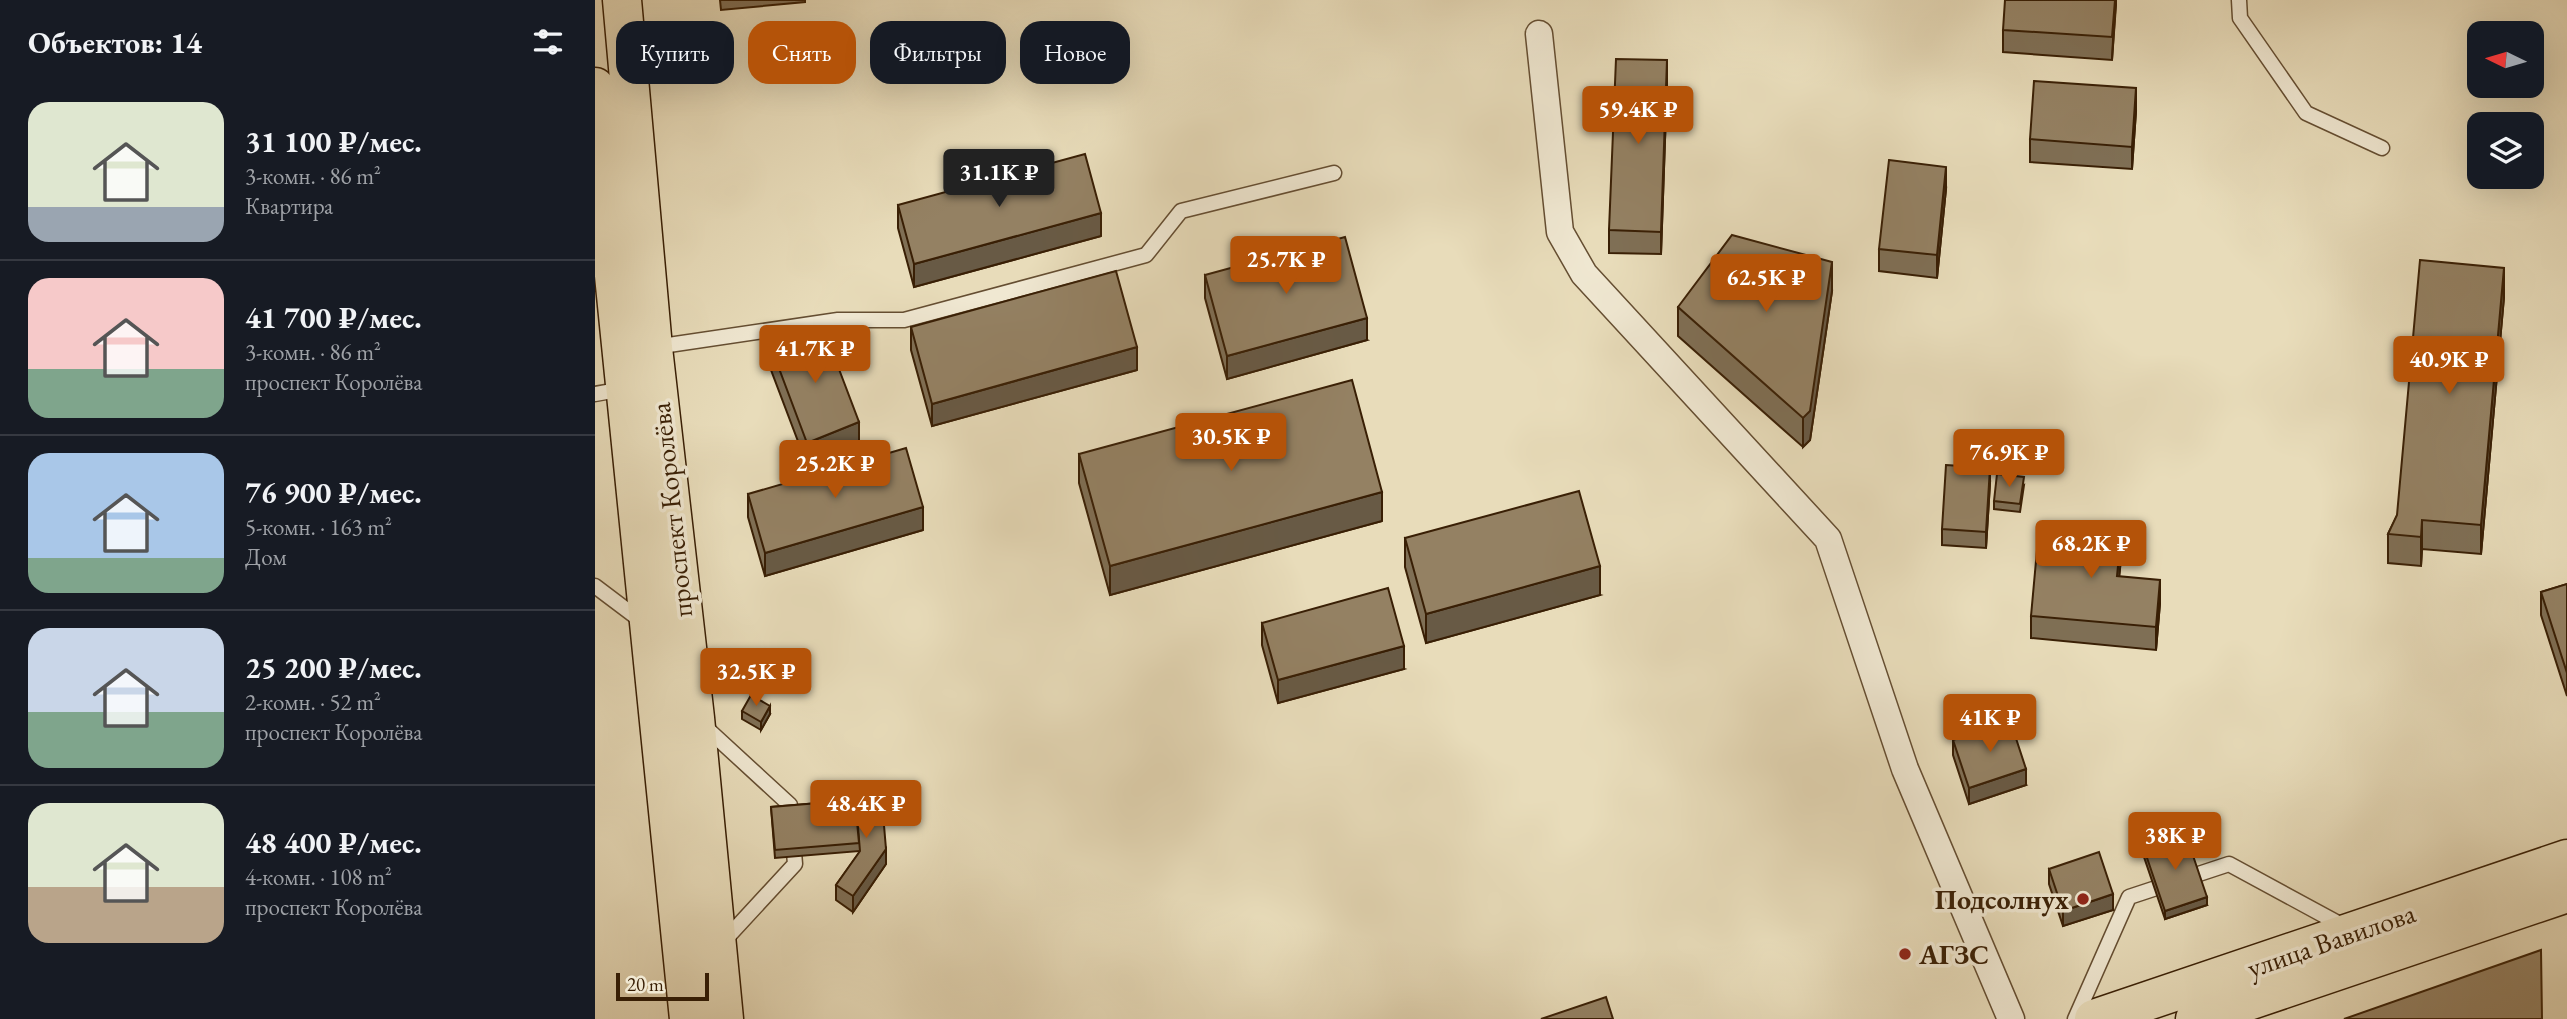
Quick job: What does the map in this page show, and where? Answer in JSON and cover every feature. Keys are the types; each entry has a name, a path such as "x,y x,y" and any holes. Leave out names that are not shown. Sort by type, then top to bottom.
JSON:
{"main road":[{"name":"проспект Королёва","path":"622,0 653,348 695,718 724,1019"},
{"name":"проспект Королёва","path":"595,87 610,391 649,627 689,1019"},
{"name":"улица Вавилова","path":"2094,1019 2567,859"},
{"name":"улица Вавилова","path":"2195,1019 2236,1012 2567,893"}],"street":[{"path":"1539,34 1560,232 1584,274 1828,539 1905,769 2011,1019"}],"lane":[{"path":"2239,0 2240,18 2306,113 2382,148"},
{"path":"653,348 838,320 904,320 1146,255 1181,211 1334,173"},
{"path":"595,586 649,627"},
{"path":"695,718 790,805 795,864 717,948"},
{"path":"2075,1019 2129,897 2229,864 2354,932"}],"building":[{"path":"2005,0 2115,0 2112,37 2003,30"},
{"path":"1616,59 1667,60 1661,232 1609,230"},
{"path":"2034,81 2136,88 2132,147 2030,139"},
{"path":"1085,154 1101,213 914,264 898,205"},
{"path":"1889,160 1946,167 1937,255 1879,249"},
{"path":"1732,235 1832,262 1810,411 1803,418 1678,307"},
{"path":"1345,237 1367,318 1227,356 1205,275"},
{"path":"2420,260 2504,268 2481,525 2422,520 2421,537 2388,534 2397,515"},
{"path":"1116,271 1137,347 932,404 911,327"},
{"path":"823,327 859,422 807,443 771,347"},
{"path":"1352,380 1382,492 1110,566 1079,454"},
{"path":"906,448 923,507 765,553 748,494"},
{"path":"1946,465 1990,468 1986,532 1942,529"},
{"path":"1997,474 2024,477 2020,504 1994,501"},
{"path":"1579,491 1600,566 1426,614 1405,538"},
{"path":"2068,521 2122,526 2117,576 2160,580 2156,627 2031,616 2038,539 2066,541"},
{"path":"2567,584 2567,673 2541,592"},
{"path":"1388,588 1404,646 1278,680 1262,623"},
{"path":"751,695 770,706 761,722 742,711"},
{"path":"2010,720 2026,769 1969,788 1953,740"},
{"path":"881,790 886,849 853,896 836,885 860,851 855,792"},
{"path":"855,800 859,843 775,850 771,807"},
{"path":"2185,832 2207,897 2165,911 2143,846"},
{"path":"2099,852 2113,894 2063,911 2049,869"},
{"path":"2541,950 2542,1019 2344,1019"},
{"path":"1606,997 1613,1019 1541,1019"}],"place":[{"name":"Подсолнух","path":"2083,899"},
{"name":"АГЗС","path":"1905,954"}]}
